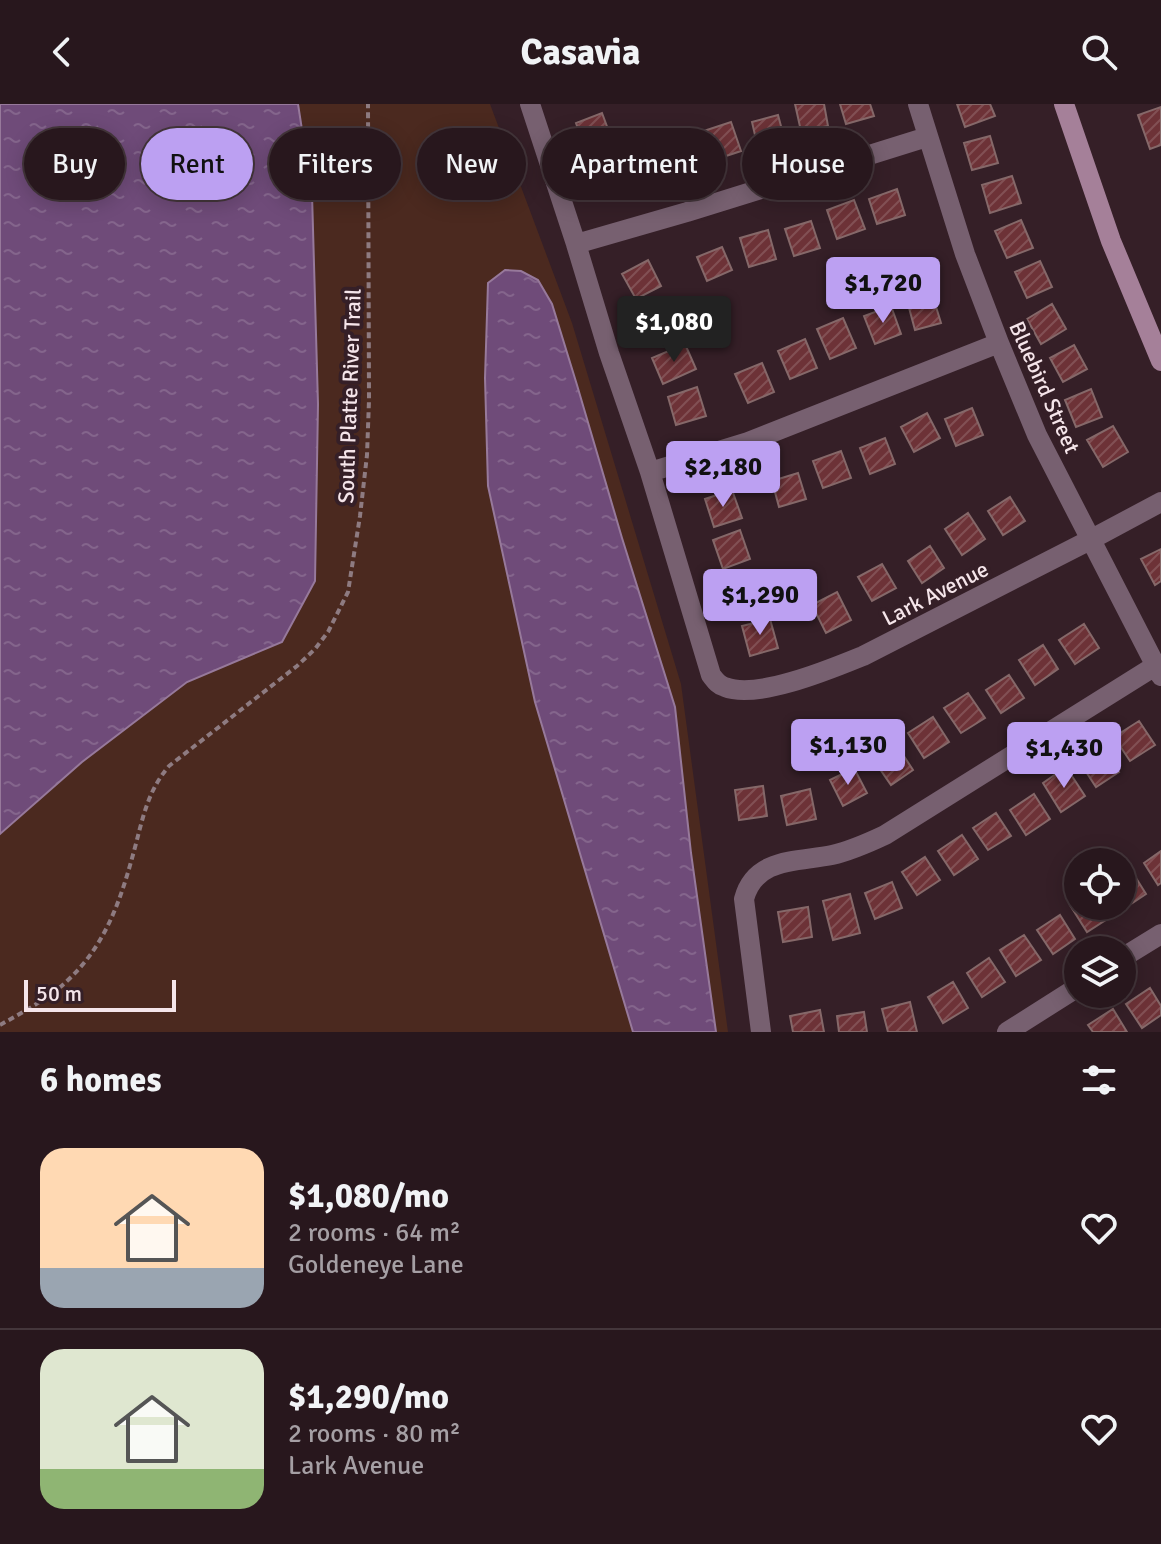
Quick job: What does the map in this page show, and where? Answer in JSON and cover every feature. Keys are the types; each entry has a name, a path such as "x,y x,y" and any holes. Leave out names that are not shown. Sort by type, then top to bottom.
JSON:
{"street":[{"path":"530,104 650,472 748,442 999,343"},
{"name":"Bluebird Street","path":"918,104 965,254 1037,435 1158,671"},
{"path":"1064,104 1111,241 1161,361"},
{"path":"576,244 927,137"},
{"name":"Lark Avenue","path":"650,472 711,675 720,685 741,691 770,687 834,667 892,642 1161,502"},
{"path":"761,1032 744,899 759,873 776,864 835,854 885,835 1158,671"},
{"path":"1136,949 1161,934"},
{"path":"1007,1032 1064,996"}],"path":[{"name":"South Platte River Trail","path":"0,1025 67,981 101,939 123,889 155,782 169,766 315,649 333,623 348,592 367,455 370,337 368,104"}],"shaded area":[{"path":"298,104 490,104 499,128 417,128 417,200 526,200 572,323 681,684 728,1032 0,1032 0,834 82,762 187,682 281,642 318,404 312,200 401,200 401,128 302,128"}],"water":[{"path":"0,104 298,104 302,128 269,128 269,200 312,200 318,404 315,581 282,642 187,682 82,762 0,834"},
{"path":"505,270 521,271 538,280 552,304 675,707 716,1032 633,1032 535,702 488,486 485,378 488,283"}],"building":[{"path":"795,104 824,104 828,126 800,128"},
{"path":"840,104 870,104 874,116 846,124"},
{"path":"957,104 990,104 995,116 965,127"},
{"path":"1161,107 1161,145 1150,149 1138,115"},
{"path":"602,113 608,128 578,128 576,123"},
{"path":"778,115 782,128 753,128 752,122"},
{"path":"731,122 741,151 726,156 726,128 713,128"},
{"path":"990,136 998,163 972,170 964,143"},
{"path":"1012,176 1021,203 990,213 982,185"},
{"path":"897,189 905,215 877,224 869,200"},
{"path":"854,200 865,229 837,239 827,210"},
{"path":"1021,220 1033,248 1007,258 995,231"},
{"path":"811,221 820,248 794,256 785,229"},
{"path":"768,230 776,259 749,267 740,238"},
{"path":"722,247 732,270 707,281 697,257"},
{"path":"648,260 661,286 636,299 622,274"},
{"path":"1040,261 1052,287 1027,298 1015,272"},
{"path":"933,297 941,323 915,330 908,304"},
{"path":"665,304 673,331 648,338 640,312"},
{"path":"1052,304 1066,329 1041,344 1027,319"},
{"path":"891,306 901,334 875,344 864,316"},
{"path":"843,318 856,348 830,359 817,329"},
{"path":"805,339 817,368 790,379 778,351"},
{"path":"685,344 696,369 663,384 652,358"},
{"path":"1074,345 1087,369 1063,382 1050,358"},
{"path":"762,363 774,392 748,403 735,374"},
{"path":"697,387 706,416 676,425 668,397"},
{"path":"1091,389 1102,417 1076,427 1065,400"},
{"path":"972,408 983,435 956,446 945,419"},
{"path":"927,413 940,438 914,452 901,427"},
{"path":"1113,426 1128,452 1103,467 1087,440"},
{"path":"885,438 895,464 870,474 860,448"},
{"path":"841,451 851,478 823,488 813,461"},
{"path":"798,473 806,499 779,507 772,481"},
{"path":"732,490 742,518 714,527 705,499"},
{"path":"1010,497 1025,521 1003,535 988,511"},
{"path":"968,513 985,539 962,555 945,529"},
{"path":"740,530 750,559 723,569 713,540"},
{"path":"930,546 944,568 922,583 908,561"},
{"path":"1161,549 1161,581 1155,585 1141,559"},
{"path":"882,564 896,588 872,601 858,577"},
{"path":"750,577 759,606 733,615 723,586"},
{"path":"837,592 851,620 826,633 812,605"},
{"path":"770,619 778,648 750,656 742,626"},
{"path":"1084,624 1099,648 1075,664 1059,640"},
{"path":"1043,645 1058,669 1035,685 1019,660"},
{"path":"1009,675 1024,698 1001,713 986,690"},
{"path":"968,693 985,718 961,733 944,708"},
{"path":"933,717 949,742 924,758 908,733"},
{"path":"1139,721 1155,745 1130,761 1114,737"},
{"path":"898,747 913,770 891,785 875,762"},
{"path":"1104,749 1119,772 1096,787 1081,764"},
{"path":"1066,767 1085,796 1061,812 1043,783"},
{"path":"854,768 867,793 843,806 830,780"},
{"path":"763,786 767,816 739,820 735,790"},
{"path":"810,789 816,819 787,825 781,796"},
{"path":"1034,794 1050,819 1026,835 1010,810"},
{"path":"996,813 1011,836 988,850 973,828"},
{"path":"962,835 978,859 954,875 938,851"},
{"path":"1161,851 1161,883 1158,885 1144,863"},
{"path":"925,857 940,880 917,895 902,872"},
{"path":"1136,878 1146,894 1136,901"},
{"path":"892,882 902,908 875,919 865,893"},
{"path":"850,894 860,933 833,940 823,901"},
{"path":"808,907 812,937 783,942 778,912"},
{"path":"1060,915 1073,936 1064,936 1064,946 1053,954 1037,930"},
{"path":"1079,920 1106,920 1087,932"},
{"path":"1024,935 1041,960 1016,976 1000,950"},
{"path":"989,958 1005,982 982,997 967,973"},
{"path":"953,982 968,1008 943,1023 928,997"},
{"path":"1150,988 1161,1006 1161,1015 1142,1028 1129,1008 1136,1008 1136,997"},
{"path":"910,1002 917,1032 888,1032 882,1009"},
{"path":"1113,1009 1127,1032 1093,1032 1088,1025"},
{"path":"820,1010 824,1032 793,1032 790,1016"},
{"path":"864,1012 867,1032 839,1032 837,1016"}]}
